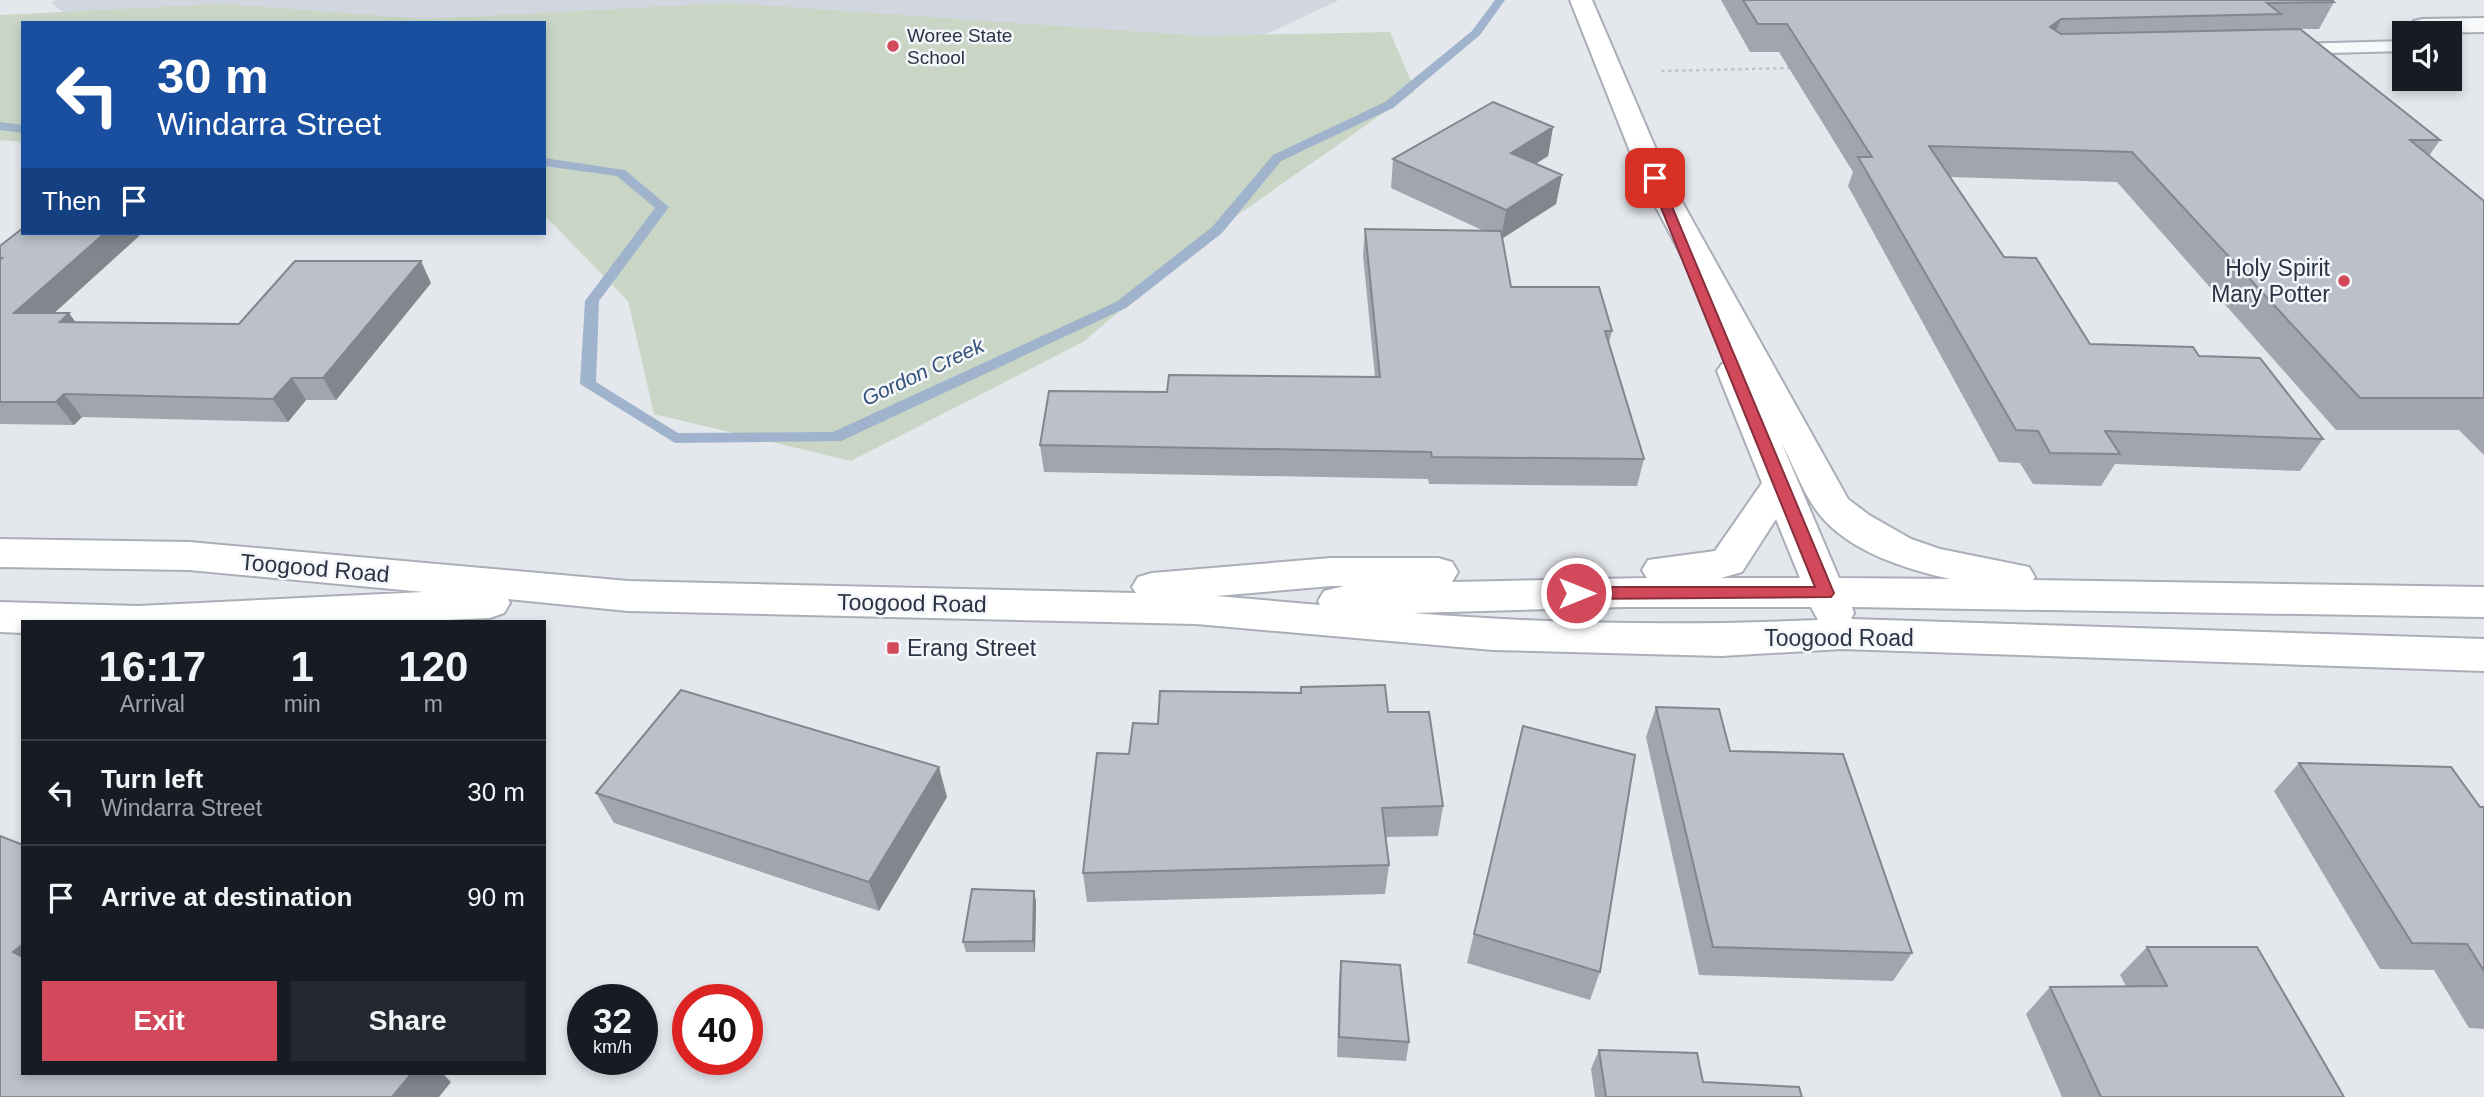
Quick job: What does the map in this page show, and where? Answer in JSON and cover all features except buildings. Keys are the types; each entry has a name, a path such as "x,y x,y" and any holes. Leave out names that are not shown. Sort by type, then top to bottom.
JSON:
{"street":[{"path":"1581,0 1842,634"},
{"path":"2462,26 2484,25"},
{"path":"1655,178 1791,432 1835,507 1842,514 1869,536 1896,550 1936,563 2133,598"},
{"path":"940,604 1331,572 1681,570 1712,566 1728,562 1780,484"},
{"name":"Toogood Road","path":"0,553 189,556 628,596 1196,609 1493,635 1721,640 1842,634 2484,655"},
{"name":"Toogood Road","path":"1196,609 1497,593 1825,593 2484,602"},
{"name":"Toogood Road","path":"158,620 628,596"},
{"name":"Toogood Road","path":"0,618 92,620"}],"lane":[{"path":"2281,49 2392,46"}],"path":[{"path":"1661,71 1798,68"}],"shaded area":[{"name":"Woree State School","path":"1339,0 1173,78 546,23 546,21 74,21 51,2"}],"green space":[{"path":"729,3 1201,36 1390,32 1415,91 1216,230 1083,342 851,461 654,414 628,301 546,217 546,21 21,21 21,142 0,140 0,15 223,4 425,19"}],"waterway":[{"name":"Gordon Creek","path":"546,162 621,173 662,207 592,301 588,384 675,438 835,437 1121,305 1217,230 1277,158 1389,105 1476,33 1500,0"},
{"name":"Gordon Creek","path":"0,126 21,129"}],"place":[{"name":"Woree State School","path":"893,46"},
{"name":"Holy Spirit Mary Potter","path":"2344,281"},
{"name":"Erang Street","path":"893,648"}],"route":[{"path":"1576,593 1825,593 1655,178"}]}
